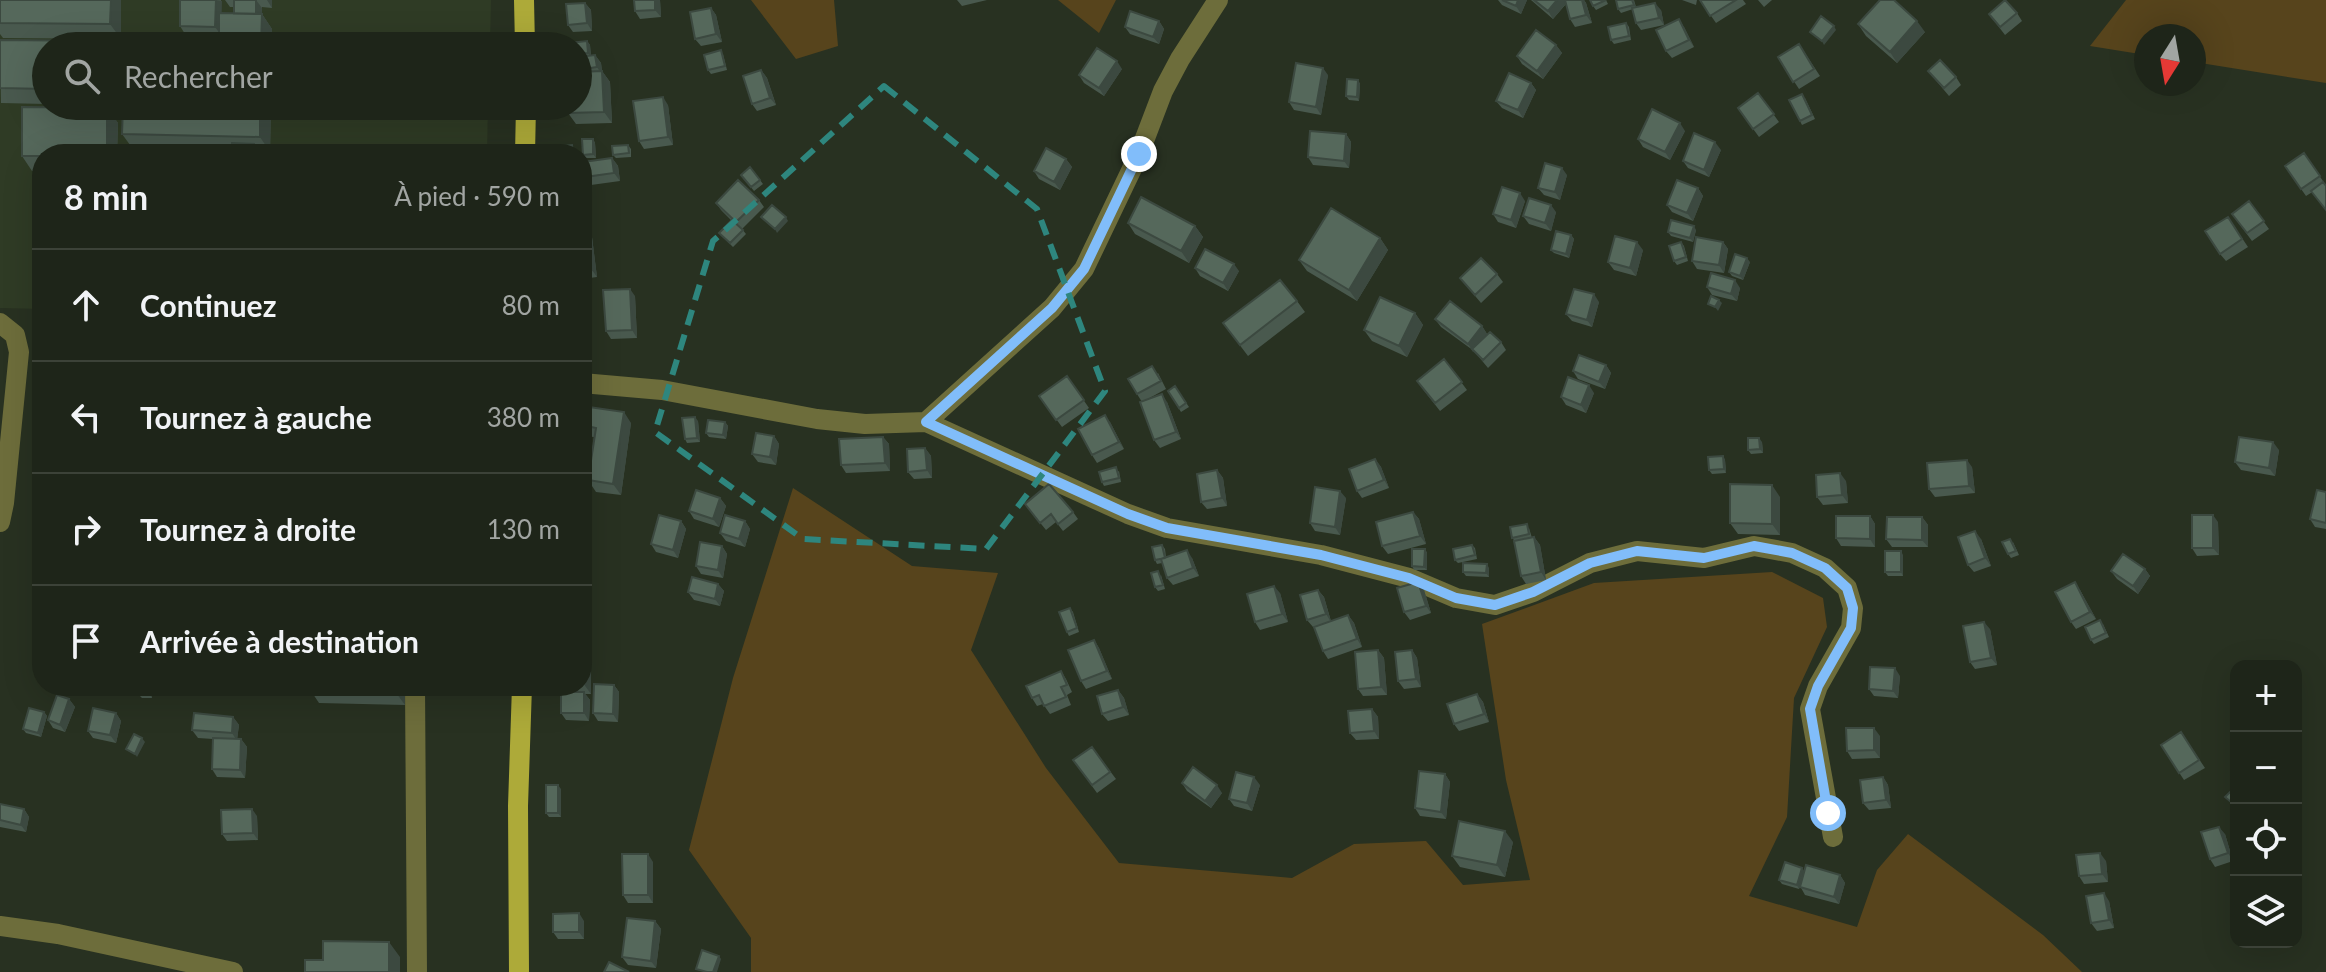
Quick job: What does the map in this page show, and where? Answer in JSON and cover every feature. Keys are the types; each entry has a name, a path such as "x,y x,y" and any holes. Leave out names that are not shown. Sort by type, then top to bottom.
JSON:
{"main road":[{"path":"524,0 525,32"},
{"path":"525,144 526,120"},
{"path":"519,972 518,806 522,696"}],"street":[{"path":"926,422 1052,308 1084,269 1139,154 1163,91 1218,0"},
{"path":"0,323 15,335 19,352 0,522"},
{"path":"592,384 662,390 817,419 865,424 926,422 1128,514 1167,528 1321,555 1409,578 1456,598 1495,605 1533,592 1590,563 1637,551 1704,558 1754,546 1792,553 1825,568 1847,588 1853,608 1851,628 1818,686 1810,709 1833,837"},
{"path":"415,696 417,972"},
{"path":"0,926 58,934 233,972"}],"highlighted area":[{"path":"884,86 1037,209 1105,391 986,549 803,539 655,432 713,241"}],"shaded area":[{"path":"0,0 491,0 490,32 32,32 32,120 488,120 487,144 32,144 32,309 0,308"},
{"path":"751,0 834,0 838,46 796,59"},
{"path":"1058,0 1116,0 1099,33"},
{"path":"2126,0 2326,0 2326,83 2206,64 2206,24 2134,24 2134,53 2090,46"},
{"path":"793,488 912,566 998,573 971,650 1046,768 1119,863 1292,878 1354,844 1426,841 1463,885 1530,880 1506,780 1482,624 1594,583 1772,572 1823,598 1827,627 1794,698 1787,817 1749,896 1857,927 1877,870 1908,834 2043,935 2082,972 751,972 751,938 689,850 733,678"}],"building":[{"path":"0,0 111,0 110,24 0,23"},
{"path":"180,0 216,0 215,27 180,26"},
{"path":"234,0 256,0 256,14 234,14"},
{"path":"634,0 655,0 655,10 635,11"},
{"path":"1502,0 1518,0 1516,6"},
{"path":"1534,0 1557,0 1548,11"},
{"path":"1565,0 1582,0 1586,15 1570,19"},
{"path":"1590,0 1606,0 1593,6"},
{"path":"1616,0 1632,0 1634,5 1618,9"},
{"path":"1700,0 1736,0 1710,16"},
{"path":"1880,0 1894,0 1917,21 1890,52 1858,24"},
{"path":"2005,0 2017,13 2000,27 1989,14"},
{"path":"585,3 587,23 568,25 566,4"},
{"path":"1655,3 1659,18 1636,23 1632,8"},
{"path":"711,8 716,34 695,39 690,12"},
{"path":"1130,11 1159,21 1153,37 1125,27"},
{"path":"219,13 262,14 261,32 219,32"},
{"path":"1821,16 1834,26 1822,41 1810,32"},
{"path":"1679,19 1689,40 1666,51 1656,30"},
{"path":"1626,23 1629,36 1611,40 1608,27"},
{"path":"1536,30 1556,45 1537,71 1517,56"},
{"path":"0,40 32,40 32,89 0,88"},
{"path":"1799,44 1814,69 1793,82 1778,57"},
{"path":"1097,48 1117,61 1099,88 1079,75"},
{"path":"721,50 725,66 708,70 704,55"},
{"path":"592,55 595,55 597,67 592,68"},
{"path":"1940,60 1956,77 1944,88 1928,71"},
{"path":"1296,63 1323,68 1316,107 1289,102"},
{"path":"761,70 770,98 752,104 743,76"},
{"path":"592,71 602,71 604,112 592,112"},
{"path":"1509,73 1531,83 1518,110 1496,101"},
{"path":"1347,79 1358,80 1357,97 1346,96"},
{"path":"1758,93 1774,114 1753,129 1738,108"},
{"path":"1802,94 1812,115 1800,121 1789,100"},
{"path":"663,97 668,137 639,141 633,101"},
{"path":"22,107 32,107 32,120 107,120 107,144 32,144 32,156 22,156"},
{"path":"1652,109 1680,123 1665,152 1638,139"},
{"path":"122,120 260,120 260,137 122,134"},
{"path":"1310,131 1346,134 1344,161 1308,157"},
{"path":"1694,133 1715,142 1704,170 1683,161"},
{"path":"582,139 593,139 593,154 592,144 582,144"},
{"path":"628,145 629,153 613,155 612,146"},
{"path":"1046,148 1066,159 1054,182 1034,171"},
{"path":"2304,153 2320,176 2301,189 2285,166"},
{"path":"612,158 614,173 592,176 592,161"},
{"path":"1545,163 1562,168 1555,192 1538,188"},
{"path":"750,167 760,180 751,187 741,175"},
{"path":"738,180 759,200 736,222 716,203"},
{"path":"1677,180 1698,188 1687,213 1667,205"},
{"path":"2323,182 2326,186 2326,210 2311,191"},
{"path":"1502,187 1520,193 1511,220 1493,214"},
{"path":"1141,197 1195,226 1181,251 1128,223"},
{"path":"1529,198 1551,205 1545,223 1523,216"},
{"path":"2249,201 2264,221 2247,233 2232,214"},
{"path":"772,205 786,217 775,229 761,217"},
{"path":"1331,208 1380,238 1349,290 1299,260"},
{"path":"2228,217 2242,239 2220,254 2205,231"},
{"path":"732,220 743,230 730,243 719,233"},
{"path":"1671,220 1694,226 1690,238 1668,232"},
{"path":"1556,231 1571,235 1566,254 1551,250"},
{"path":"1615,236 1637,242 1630,268 1608,262"},
{"path":"1696,237 1723,242 1719,265 1692,261"},
{"path":"1681,242 1686,257 1674,261 1669,246"},
{"path":"1205,249 1234,264 1223,283 1195,268"},
{"path":"1735,254 1747,258 1740,276 1729,272"},
{"path":"1481,258 1497,274 1475,295 1460,278"},
{"path":"1711,273 1735,280 1731,294 1707,287"},
{"path":"1280,280 1297,301 1240,345 1223,323"},
{"path":"630,289 632,330 606,331 603,290"},
{"path":"1574,289 1594,294 1587,320 1566,314"},
{"path":"1711,296 1719,300 1715,307 1708,304"},
{"path":"1380,297 1415,313 1399,346 1364,330"},
{"path":"1450,301 1482,326 1468,344 1435,319"},
{"path":"1490,332 1501,342 1483,360 1472,349"},
{"path":"1579,355 1606,365 1599,382 1573,371"},
{"path":"1444,359 1462,382 1435,403 1417,381"},
{"path":"1152,366 1161,381 1137,394 1128,379"},
{"path":"1067,376 1084,400 1056,420 1039,396"},
{"path":"1568,377 1589,385 1581,405 1561,397"},
{"path":"1175,386 1186,403 1179,408 1168,391"},
{"path":"1162,394 1176,432 1154,440 1140,402"},
{"path":"592,407 624,412 613,484 592,481 596,428 592,427"},
{"path":"1105,415 1119,442 1092,455 1078,429"},
{"path":"695,417 697,438 685,439 682,418"},
{"path":"708,420 725,422 723,435 706,433"},
{"path":"756,433 774,436 770,457 752,454"},
{"path":"883,437 885,463 841,465 839,439"},
{"path":"2239,437 2273,442 2269,468 2235,462"},
{"path":"1748,438 1759,438 1760,449 1748,450"},
{"path":"925,448 927,470 908,472 907,449"},
{"path":"1723,456 1724,469 1709,470 1708,457"},
{"path":"1375,459 1384,480 1357,491 1349,469"},
{"path":"1967,460 1969,486 1929,489 1927,463"},
{"path":"1116,467 1119,478 1102,482 1099,472"},
{"path":"1217,470 1222,498 1201,502 1197,474"},
{"path":"1840,473 1842,495 1817,497 1816,475"},
{"path":"1049,484 1073,512 1058,524 1051,514 1040,523 1025,504"},
{"path":"1730,484 1772,485 1772,524 1730,523"},
{"path":"1315,487 1340,491 1335,527 1310,523"},
{"path":"696,490 720,498 713,519 689,511"},
{"path":"2317,490 2326,492 2326,523 2310,519"},
{"path":"1413,512 1420,536 1382,546 1376,522"},
{"path":"659,515 681,521 673,550 651,544"},
{"path":"725,515 745,521 739,539 720,533"},
{"path":"2192,515 2213,515 2213,548 2192,548"},
{"path":"1836,516 1870,516 1870,539 1836,538"},
{"path":"1887,517 1922,517 1922,540 1886,539"},
{"path":"1527,524 1529,534 1512,538 1510,527"},
{"path":"1975,531 1985,558 1968,565 1958,537"},
{"path":"1534,537 1541,572 1521,576 1514,541"},
{"path":"2010,539 2016,551 2008,554 2002,542"},
{"path":"700,542 722,546 718,570 696,566"},
{"path":"1162,545 1165,558 1155,560 1152,547"},
{"path":"1472,545 1475,555 1455,560 1453,549"},
{"path":"1412,549 1425,549 1424,567 1412,566"},
{"path":"1187,550 1193,568 1167,578 1161,559"},
{"path":"1885,551 1901,551 1901,572 1885,572"},
{"path":"2123,554 2145,569 2133,586 2111,571"},
{"path":"1463,563 1487,564 1486,573 1463,572"},
{"path":"1158,571 1163,585 1155,587 1151,573"},
{"path":"692,577 718,584 715,599 688,592"},
{"path":"1418,582 1426,606 1404,612 1397,588"},
{"path":"2075,582 2090,612 2071,622 2055,592"},
{"path":"1274,586 1282,614 1255,622 1247,594"},
{"path":"1318,590 1326,614 1307,620 1300,595"},
{"path":"1070,608 1077,628 1067,632 1059,612"},
{"path":"1348,615 1357,639 1323,651 1314,627"},
{"path":"2100,620 2106,633 2091,640 2085,627"},
{"path":"1984,622 1991,658 1970,662 1963,626"},
{"path":"1094,640 1107,671 1081,681 1068,650"},
{"path":"1378,650 1381,687 1358,689 1355,652"},
{"path":"1412,650 1416,679 1398,681 1395,652"},
{"path":"1870,667 1895,668 1893,691 1869,689"},
{"path":"1061,671 1067,685 1061,687 1066,697 1044,706 1039,695 1032,698 1026,686"},
{"path":"594,684 614,685 613,714 593,713"},
{"path":"1118,690 1123,707 1102,714 1097,696"},
{"path":"1477,694 1484,714 1454,724 1447,704"},
{"path":"57,696 69,699 60,725 48,720"},
{"path":"561,696 584,696 584,713 561,713"},
{"path":"29,708 44,712 38,733 23,729"},
{"path":"93,708 116,713 110,735 88,731"},
{"path":"1372,709 1374,731 1350,733 1348,711"},
{"path":"194,713 233,717 232,733 192,730"},
{"path":"1846,728 1874,728 1874,750 1847,751"},
{"path":"2181,732 2199,760 2179,773 2161,745"},
{"path":"134,734 142,738 135,754 126,749"},
{"path":"213,738 241,739 240,770 212,769"},
{"path":"1092,747 1110,772 1092,785 1073,760"},
{"path":"1193,767 1217,785 1205,801 1182,783"},
{"path":"1419,771 1445,774 1441,812 1415,808"},
{"path":"1236,772 1254,777 1247,803 1229,799"},
{"path":"1883,777 1886,800 1863,803 1860,780"},
{"path":"546,785 558,785 558,813 546,813"},
{"path":"0,804 24,809 21,825 0,820"},
{"path":"252,809 253,833 222,834 221,810"},
{"path":"1459,821 1505,831 1497,865 1452,856"},
{"path":"2219,827 2228,853 2210,859 2201,832"},
{"path":"2100,853 2102,874 2079,876 2076,855"},
{"path":"622,854 648,854 648,895 623,895"},
{"path":"1785,862 1802,868 1797,885 1779,880"},
{"path":"1806,865 1840,875 1834,897 1800,887"},
{"path":"2104,893 2109,920 2091,923 2086,896"},
{"path":"579,913 579,932 553,932 553,914"},
{"path":"627,918 655,921 651,961 622,957"},
{"path":"323,941 389,942 389,972 305,972 305,960 323,960"},
{"path":"702,950 719,956 713,972 696,969"},
{"path":"609,962 629,972 604,972"}],"route":[{"path":"1139,154 1084,269 1052,308 926,422 1128,514 1167,528 1321,555 1409,578 1456,598 1495,605 1533,592 1590,563 1637,551 1704,558 1754,546 1792,553 1825,568 1847,588 1853,608 1851,628 1818,686 1810,709 1828,813"}]}
